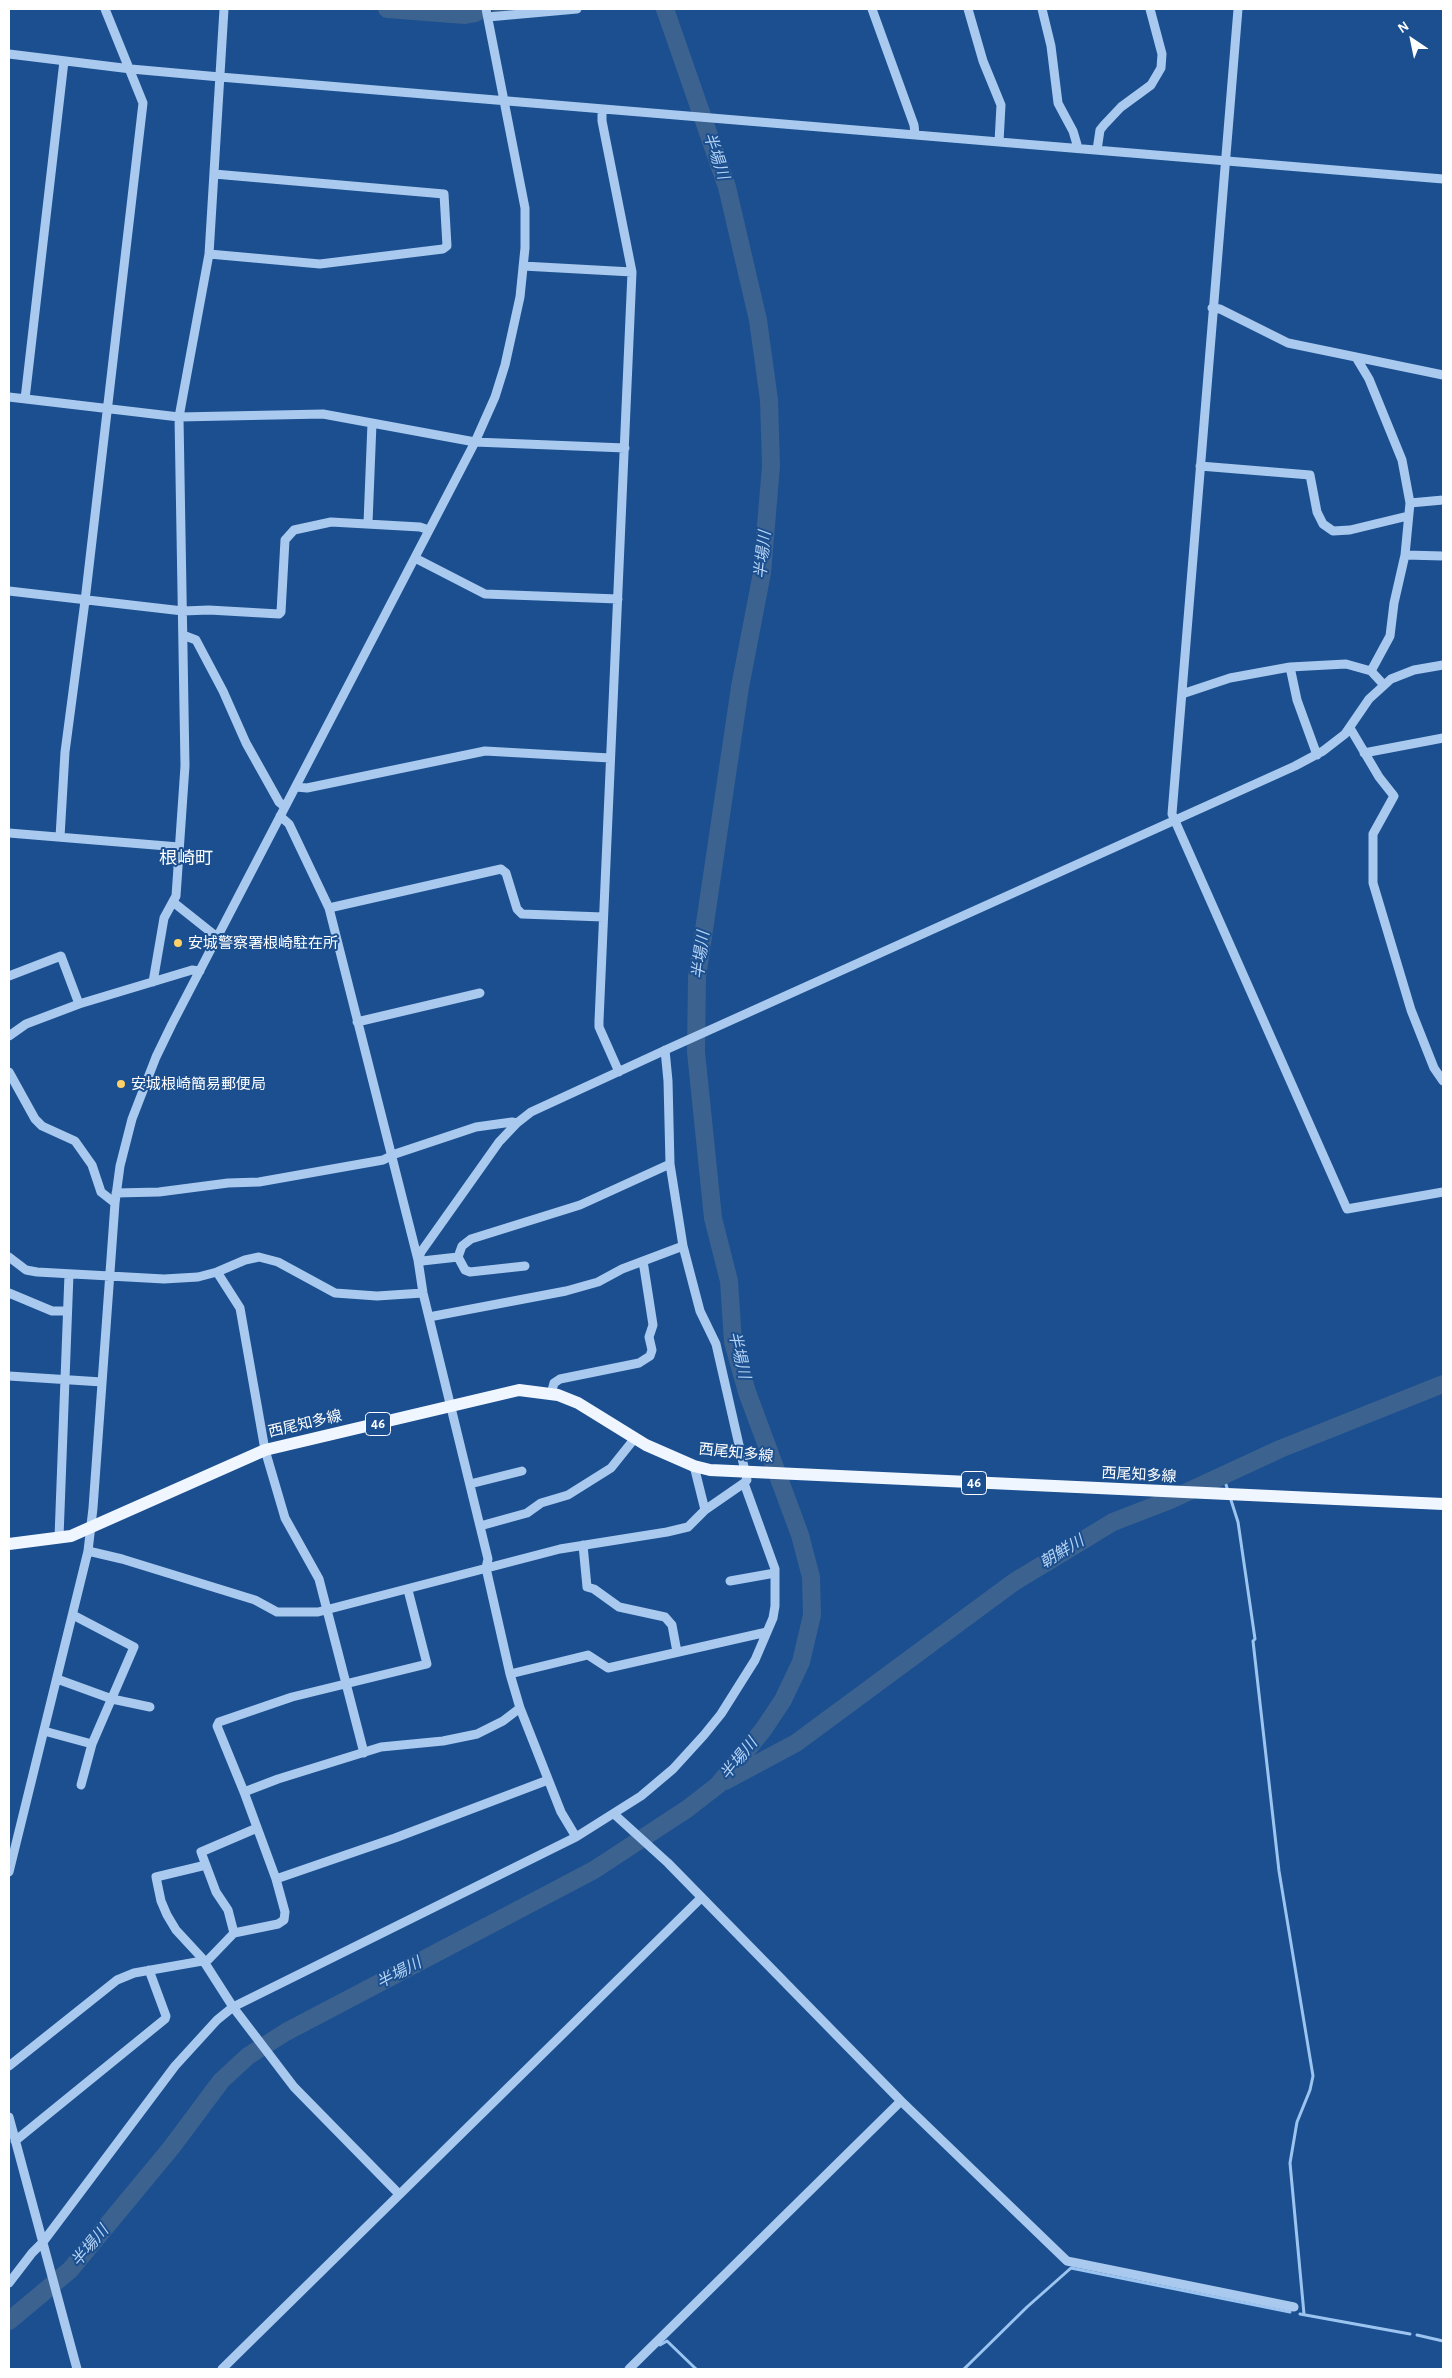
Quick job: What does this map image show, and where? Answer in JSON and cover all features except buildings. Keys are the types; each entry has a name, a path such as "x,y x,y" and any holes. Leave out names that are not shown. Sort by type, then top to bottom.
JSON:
{"main road":[{"name":"西尾知多線","path":"9,1544 71,1536 265,1450 519,1390 550,1394 578,1403 634,1438 668,1456 694,1466 745,1478 761,1473 1443,1504"}],"street":[{"path":"60,837 65,752 85,600 143,103 131,69 105,9"},
{"path":"153,982 164,918 176,896 185,766 179,417 209,254 224,9"},
{"path":"9,1872 88,1551 115,1203 126,1138 138,1102 164,1040 475,442 495,397 516,321 523,266 525,208 487,13 577,9"},
{"path":"872,9 914,125 915,134"},
{"path":"968,9 983,61 1001,105 1000,142"},
{"path":"1042,9 1051,46 1058,103 1074,131 1078,148"},
{"path":"1097,150 1100,130 1121,107 1151,85 1162,68 1162,54 1150,9"},
{"path":"1238,9 1212,308 1173,806 1175,822 1346,1209 1443,1192"},
{"path":"9,54 131,69 220,77 1443,179"},
{"path":"25,399 64,61"},
{"path":"602,109 602,121 632,272 599,1027 619,1072"},
{"path":"209,254 320,264 443,249 447,246 444,194 214,174"},
{"path":"523,266 632,272"},
{"path":"1212,308 1220,310 1288,343 1357,359 1443,375"},
{"path":"1357,359 1369,379 1399,452 1410,503 1406,554 1394,603 1390,636 1371,672"},
{"path":"9,397 179,417 314,413 475,442 625,448"},
{"path":"368,523 372,423"},
{"path":"1200,466 1310,475 1316,512 1323,524 1332,531 1350,530 1408,516"},
{"path":"1410,503 1443,500"},
{"path":"9,591 183,611 208,610 279,614 282,612 285,540 290,533 331,522 420,526 429,530"},
{"path":"1406,554 1443,556"},
{"path":"415,558 485,594 618,599"},
{"path":"182,635 196,640 223,691 246,744 279,802 285,807"},
{"path":"1182,694 1230,678 1290,667 1346,664 1371,672 1383,684"},
{"path":"418,1260 421,1252 499,1142 517,1123 543,1107 668,1048 1175,822 1317,755 1337,741 1350,728 1368,699 1383,684 1400,674 1443,665"},
{"path":"1290,667 1297,700 1317,755"},
{"path":"1350,728 1364,753 1394,796 1372,834 1373,883 1411,1010 1434,1068 1443,1081"},
{"path":"1364,753 1443,738"},
{"path":"296,787 306,788 485,751 610,758"},
{"path":"280,816 289,824 298,840 329,908 390,1157 418,1260 423,1294 488,1559 486,1568 510,1674 520,1708 548,1780 561,1812 576,1837"},
{"path":"9,833 179,847"},
{"path":"329,908 501,869 506,873 517,909 522,914 603,917"},
{"path":"173,902 217,937"},
{"path":"9,976 61,956 79,1004"},
{"path":"9,1036 26,1024 79,1004 192,970 200,972"},
{"path":"357,1022 480,992"},
{"path":"9,2283 32,2253 44,2245 175,2066 217,2020 234,2009 576,1837 616,1815 658,1783 704,1735 738,1688 755,1660 767,1632 775,1606 775,1573 772,1555 745,1478 716,1344 700,1311 683,1246 670,1164 668,1048"},
{"path":"9,1072 35,1119 42,1126 75,1142 92,1166 101,1192 115,1203"},
{"path":"116,1194 159,1192 228,1182 242,1184 259,1182 383,1160 476,1127 517,1123"},
{"path":"525,1266 470,1272 465,1270 458,1257 462,1246 471,1239 580,1205 670,1164"},
{"path":"429,1317 566,1291 598,1282 622,1269 683,1246"},
{"path":"9,1257 26,1270 164,1279 198,1277 218,1272 245,1260 259,1257 278,1262 335,1293 377,1296 423,1294"},
{"path":"418,1260 458,1257"},
{"path":"550,1394 554,1383 560,1379 639,1363 650,1356 652,1350 649,1337 653,1325 643,1261"},
{"path":"218,1272 240,1308 265,1450 284,1518 319,1579 364,1753"},
{"path":"59,1537 69,1274"},
{"path":"9,1293 52,1311 67,1311"},
{"path":"9,1376 102,1382"},
{"path":"480,1526 527,1513 541,1503 568,1495 611,1468 634,1438"},
{"path":"694,1466 705,1510"},
{"path":"470,1484 522,1471"},
{"path":"88,1551 122,1559 255,1600 277,1612 327,1610 486,1568 583,1545 688,1527 705,1510 745,1478"},
{"path":"583,1545 587,1587 594,1589 619,1607 665,1617 672,1625 677,1652"},
{"path":"730,1581 775,1573"},
{"path":"9,2066 116,1980 149,1970 212,1958 229,1936 234,1933 278,1924 284,1920 285,1912 276,1879 217,1726 219,1722 292,1698 427,1664 408,1590"},
{"path":"72,1615 134,1647 92,1744 81,1785"},
{"path":"510,1674 588,1655 608,1668 767,1632"},
{"path":"57,1678 112,1699 150,1708"},
{"path":"244,1792 278,1778 391,1745 436,1742 477,1734 503,1721 520,1708"},
{"path":"44,1731 92,1744"},
{"path":"276,1879 396,1838 548,1780"},
{"path":"616,1815 701,1898 901,2101 1067,2261 1294,2307"},
{"path":"234,1933 228,1910 216,1892 201,1852 257,1828"},
{"path":"206,1865 156,1877 161,1901 167,1915 202,1961 234,2009 294,2086 399,2194"},
{"path":"222,2369 701,1898"},
{"path":"15,2141 165,2020 166,2016 149,1970"},
{"path":"629,2369 901,2101"},
{"path":"9,2117 77,2369"}],"waterway":[{"path":"387,9 465,15 476,13"},
{"path":"501,10 515,9"},
{"name":"半場川","path":"9,2321 70,2270 171,2148 221,2081 248,2056 286,2032 594,1870 687,1809 718,1785 763,1730 783,1700 801,1662 812,1615 811,1577 800,1535 747,1392 733,1342 729,1281 713,1218 696,1052 697,977 740,687 762,573 771,466 769,400 758,320 727,187 665,9"},
{"name":"朝鮮川","path":"725,1781 796,1743 1014,1582 1113,1522 1170,1500 1280,1449 1443,1384"},
{"path":"1223,1475 1228,1491"},
{"path":"1230,1497 1238,1522 1255,1639 1253,1641 1279,1871 1313,2076 1310,2090 1297,2122 1290,2163 1304,2314"},
{"path":"964,2369 1027,2307 1071,2268 1290,2312"},
{"path":"1300,2314 1410,2334"},
{"path":"1417,2335 1443,2341"},
{"path":"660,2345 667,2341 696,2369"}],"place":[{"name":"安城警察署根崎駐在所","path":"178,943"},
{"name":"安城根崎簡易郵便局","path":"121,1084"}],"district":[{"name":"根崎町","path":"186,859"}]}
